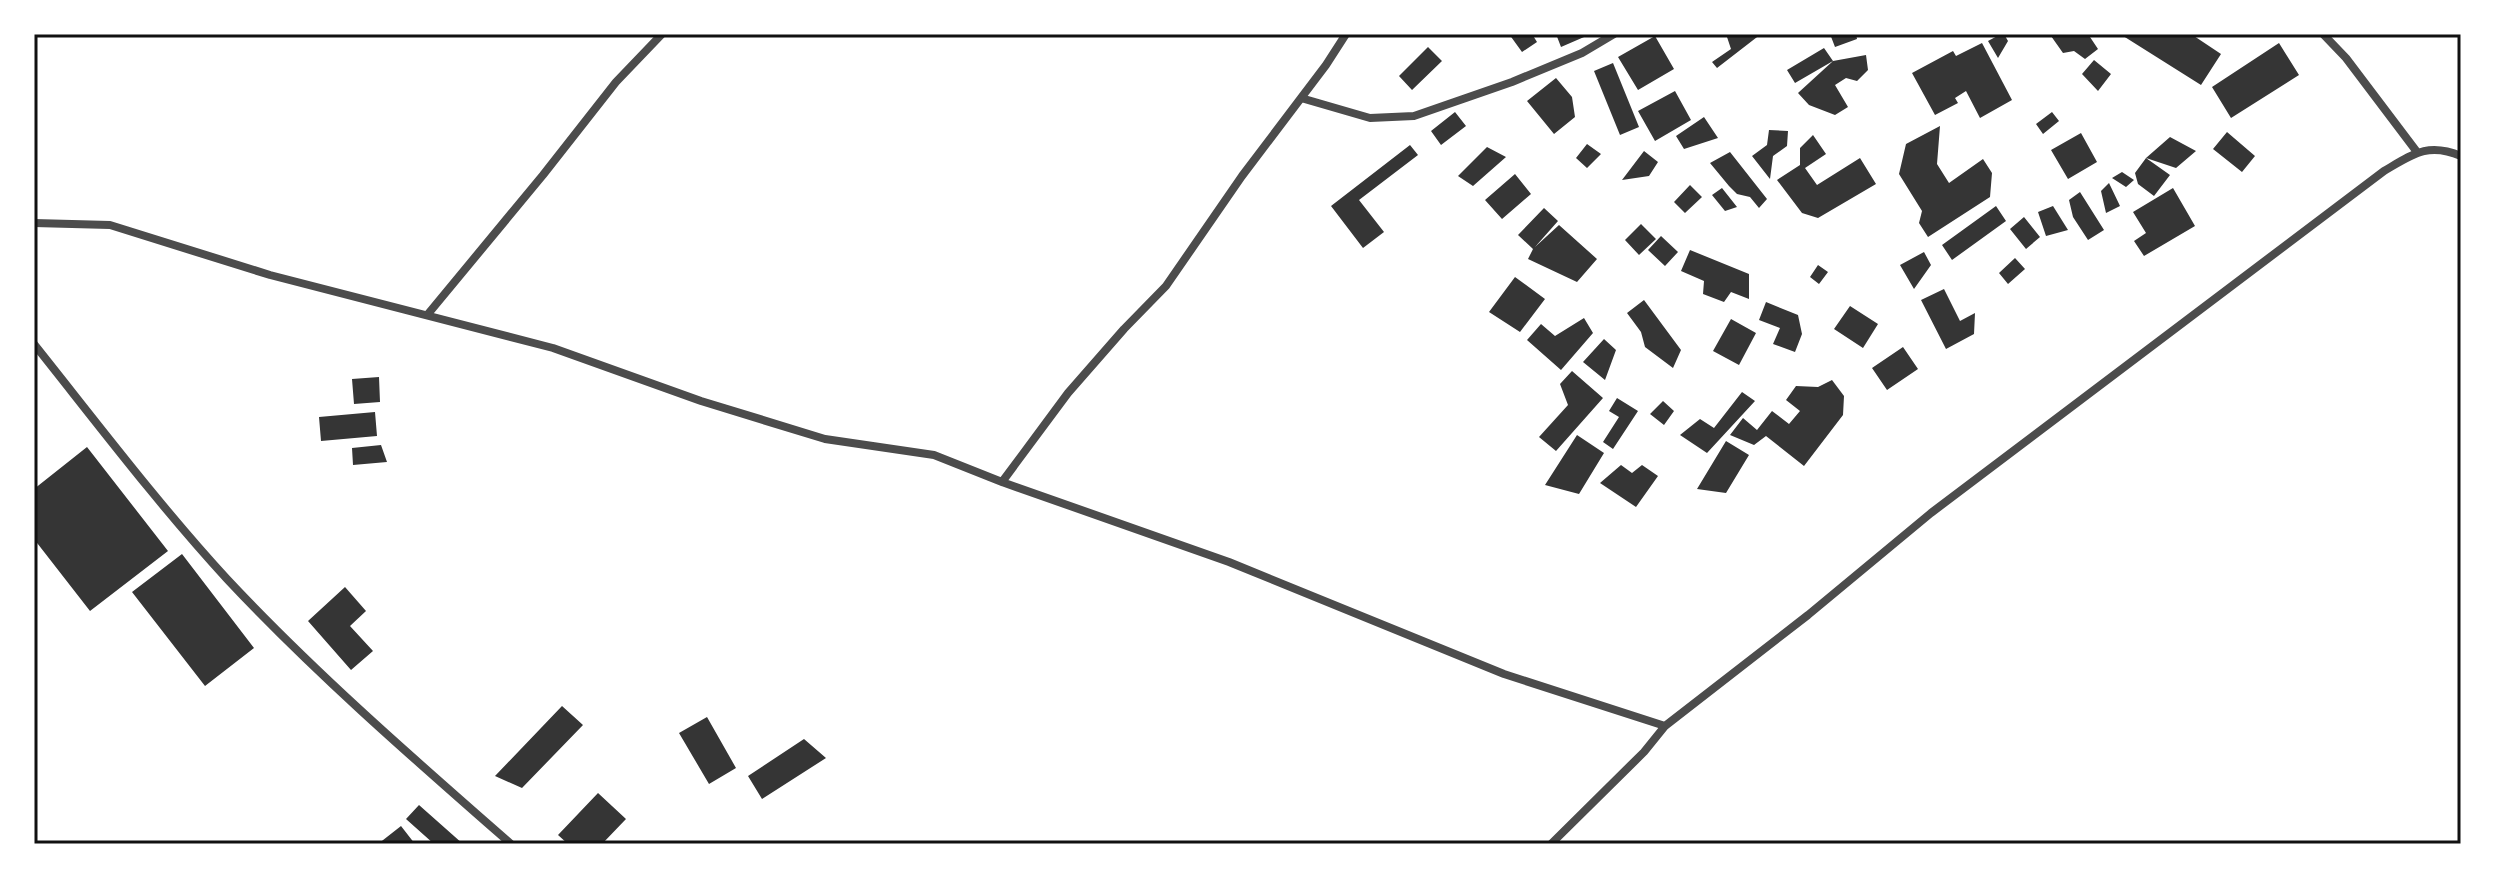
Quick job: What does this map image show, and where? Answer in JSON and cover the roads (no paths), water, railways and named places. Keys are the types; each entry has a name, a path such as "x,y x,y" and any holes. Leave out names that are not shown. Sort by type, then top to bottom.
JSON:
{"street":[{"path":"428,314 616,82 662,34"},
{"path":"1002,482 1068,393 1166,286 1346,34"},
{"path":"1301,98 1370,118 1414,116 1512,82 1582,53 1614,34"},
{"path":"2323,34 2346,58 2417,152"},
{"path":"1551,844 1644,752 1665,726 1808,615 1931,513 2384,171 2417,152 2443,149 2461,156"},
{"path":"34,223 110,225 270,275 553,348 701,401 825,439 934,455 1229,562 1504,674 1665,726"},
{"path":"34,344 227,578 311,663 511,844"}]}
